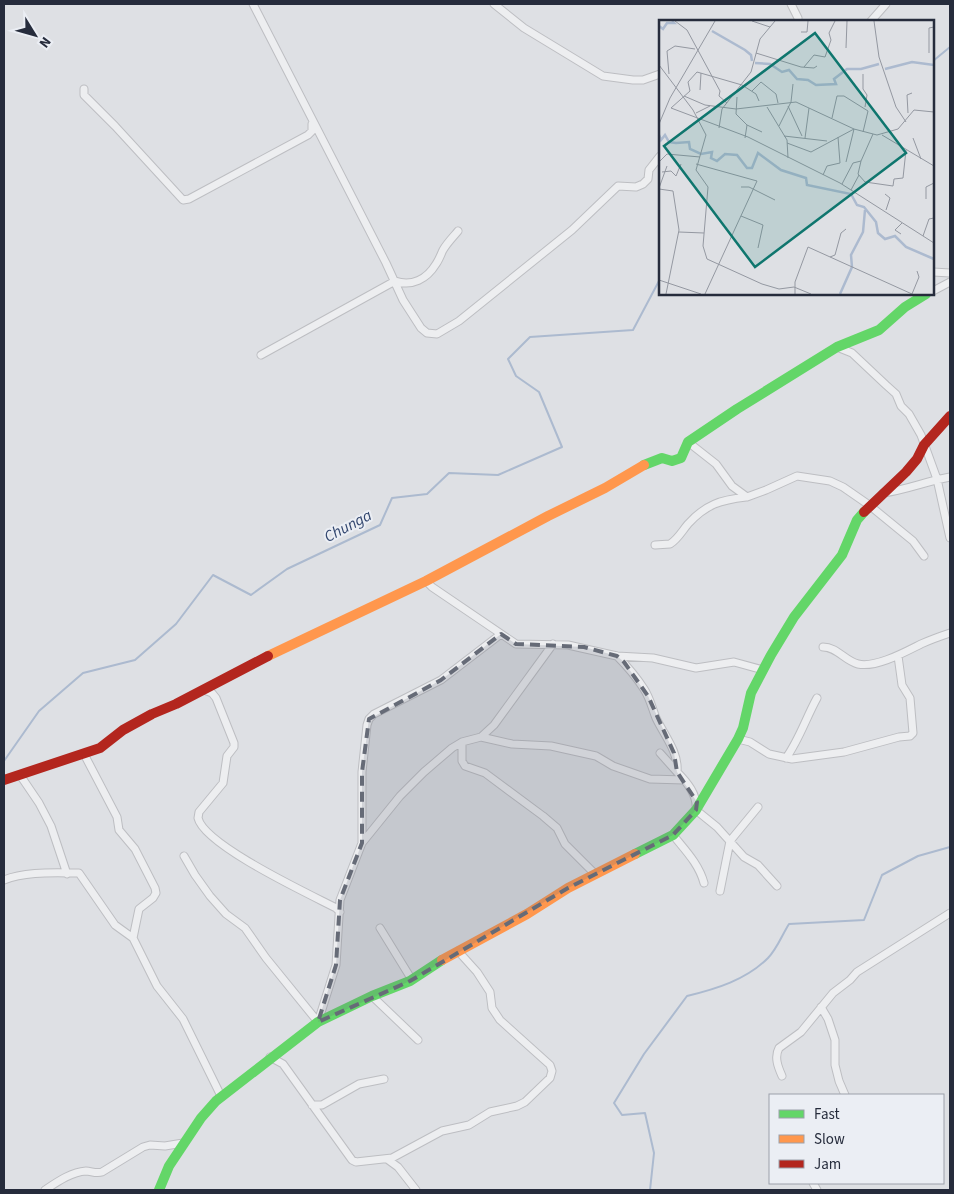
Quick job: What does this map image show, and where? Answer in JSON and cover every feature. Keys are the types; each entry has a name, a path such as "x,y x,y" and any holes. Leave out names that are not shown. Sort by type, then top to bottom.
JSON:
{"street":[{"path":"253,4 403,300 421,328 427,333 437,334 459,321 572,230 618,186 636,187 643,184 648,179 649,170 659,157"},
{"path":"494,4 524,28 603,76 643,80 659,74"},
{"path":"791,4 798,18"},
{"path":"872,20 886,4"},
{"path":"84,89 84,95 90,102 184,200 308,135 312,129 312,121"},
{"path":"261,355 395,281 408,284 426,276 437,264 444,248 458,230"},
{"path":"934,272 950,273"},
{"path":"934,290 950,282"},
{"path":"4,780 100,748 123,730 152,714 426,580 605,488 642,466 662,458 672,461 681,458 688,442 737,409 768,392 836,347 879,330 905,308 924,295"},
{"path":"836,347 852,354 896,394 901,406 909,414 921,435 937,479 950,538"},
{"path":"159,1190 169,1166 183,1143 201,1118 221,1096 318,1022 372,996 412,980 458,951 527,914 568,888 673,835 696,810 738,739 743,728 751,694 763,670 794,618 842,555 855,524 869,505 906,472 917,459 924,446 950,416"},
{"path":"688,442 716,464 732,486 747,496"},
{"path":"655,545 670,544 689,523 710,505 720,501 747,496 797,476 804,476 830,481 843,487 869,505 912,541 924,556"},
{"path":"882,494 950,477"},
{"path":"426,580 432,587 516,644 553,644 584,648 617,656 653,658 696,668 741,663 763,670"},
{"path":"823,647 831,648 852,662 868,664 898,656 921,644 950,633"},
{"path":"362,843 362,772 369,719 374,714 441,680 501,634"},
{"path":"481,737 494,725 553,644"},
{"path":"617,656 648,696 656,718 674,753 677,761 677,772"},
{"path":"738,739 750,742 769,754 798,759 844,752 912,735 910,698 902,686 898,656"},
{"path":"204,690 212,693 216,698 234,747 227,756 223,783 199,812 198,820 201,826 237,855 336,908 340,912"},
{"path":"786,758 797,741 817,698"},
{"path":"318,1022 336,966 340,900 362,843 400,796 452,748 462,742 481,737 512,744 551,746 596,756 613,766 650,779 685,780"},
{"path":"462,742 462,761 465,766 485,773 543,816 557,828 565,844 594,874"},
{"path":"660,752 685,780 697,802 696,810"},
{"path":"84,754 117,817 119,830 134,849 156,893 153,898 139,909 133,938"},
{"path":"20,775 39,803 51,826 67,874"},
{"path":"720,891 730,841 758,807"},
{"path":"696,810 717,827 744,857 763,870 777,886"},
{"path":"673,835 695,863 702,874 704,883"},
{"path":"184,856 194,875 210,896 226,914 245,928 266,958 318,1022"},
{"path":"4,880 14,876 32,874 79,873 116,925 133,938 157,986 183,1019 221,1096"},
{"path":"782,1076 778,1065 777,1052 779,1048 801,1032 833,993 858,972 950,913"},
{"path":"380,928 412,980"},
{"path":"270,1057 283,1064 352,1160 356,1162 387,1159 442,1131 470,1125 490,1112 517,1106 525,1102 550,1078 552,1071 550,1065 500,1020 492,1008 490,992 477,972 458,951"},
{"path":"372,996 418,1040"},
{"path":"821,1007 828,1019 835,1040 835,1065 839,1082 845,1094"},
{"path":"312,1105 322,1105 359,1084 384,1079"},
{"path":"45,1190 70,1175 85,1171 102,1172 143,1147 183,1143"},
{"path":"387,1159 398,1168 416,1190"}],"highlighted area":[{"path":"501,634 516,644 584,647 617,656 624,662 648,696 674,753 677,772 697,802 696,810 673,835 568,888 410,981 318,1022 336,965 340,900 362,843 362,772 369,719 441,680"}],"waterway":[{"name":"Chunga","path":"934,60 950,47"},
{"name":"Chunga","path":"4,761 39,711 83,673 135,660 176,624 213,575 251,595 287,569 380,525 392,498 427,494 449,473 498,475 562,447 539,392 516,376 508,359 530,337 633,330 659,281"},
{"path":"650,1190 654,1153 645,1113 622,1115 614,1103 644,1054 687,996 730,983 759,966 777,946 789,924 864,920 882,875 918,856 950,847"}],"traffic: fast":[{"path":"644,465 662,458 672,461 681,458 688,442 737,409 837,347 879,330 905,307 924,295"},
{"path":"635,854 673,835 696,810 738,739 743,728 751,693 771,655 794,617 842,555 857,520 864,512"},
{"path":"159,1190 169,1166 201,1118 216,1101 318,1022 372,996 410,981 442,960"}],"traffic: slow":[{"path":"268,656 426,581 605,488 644,465"},
{"path":"442,960 527,914 568,888 635,854"}],"traffic: jam":[{"path":"864,512 906,472 917,459 924,445 950,416"},
{"path":"4,780 100,748 123,730 152,714 176,704 268,656"}]}
